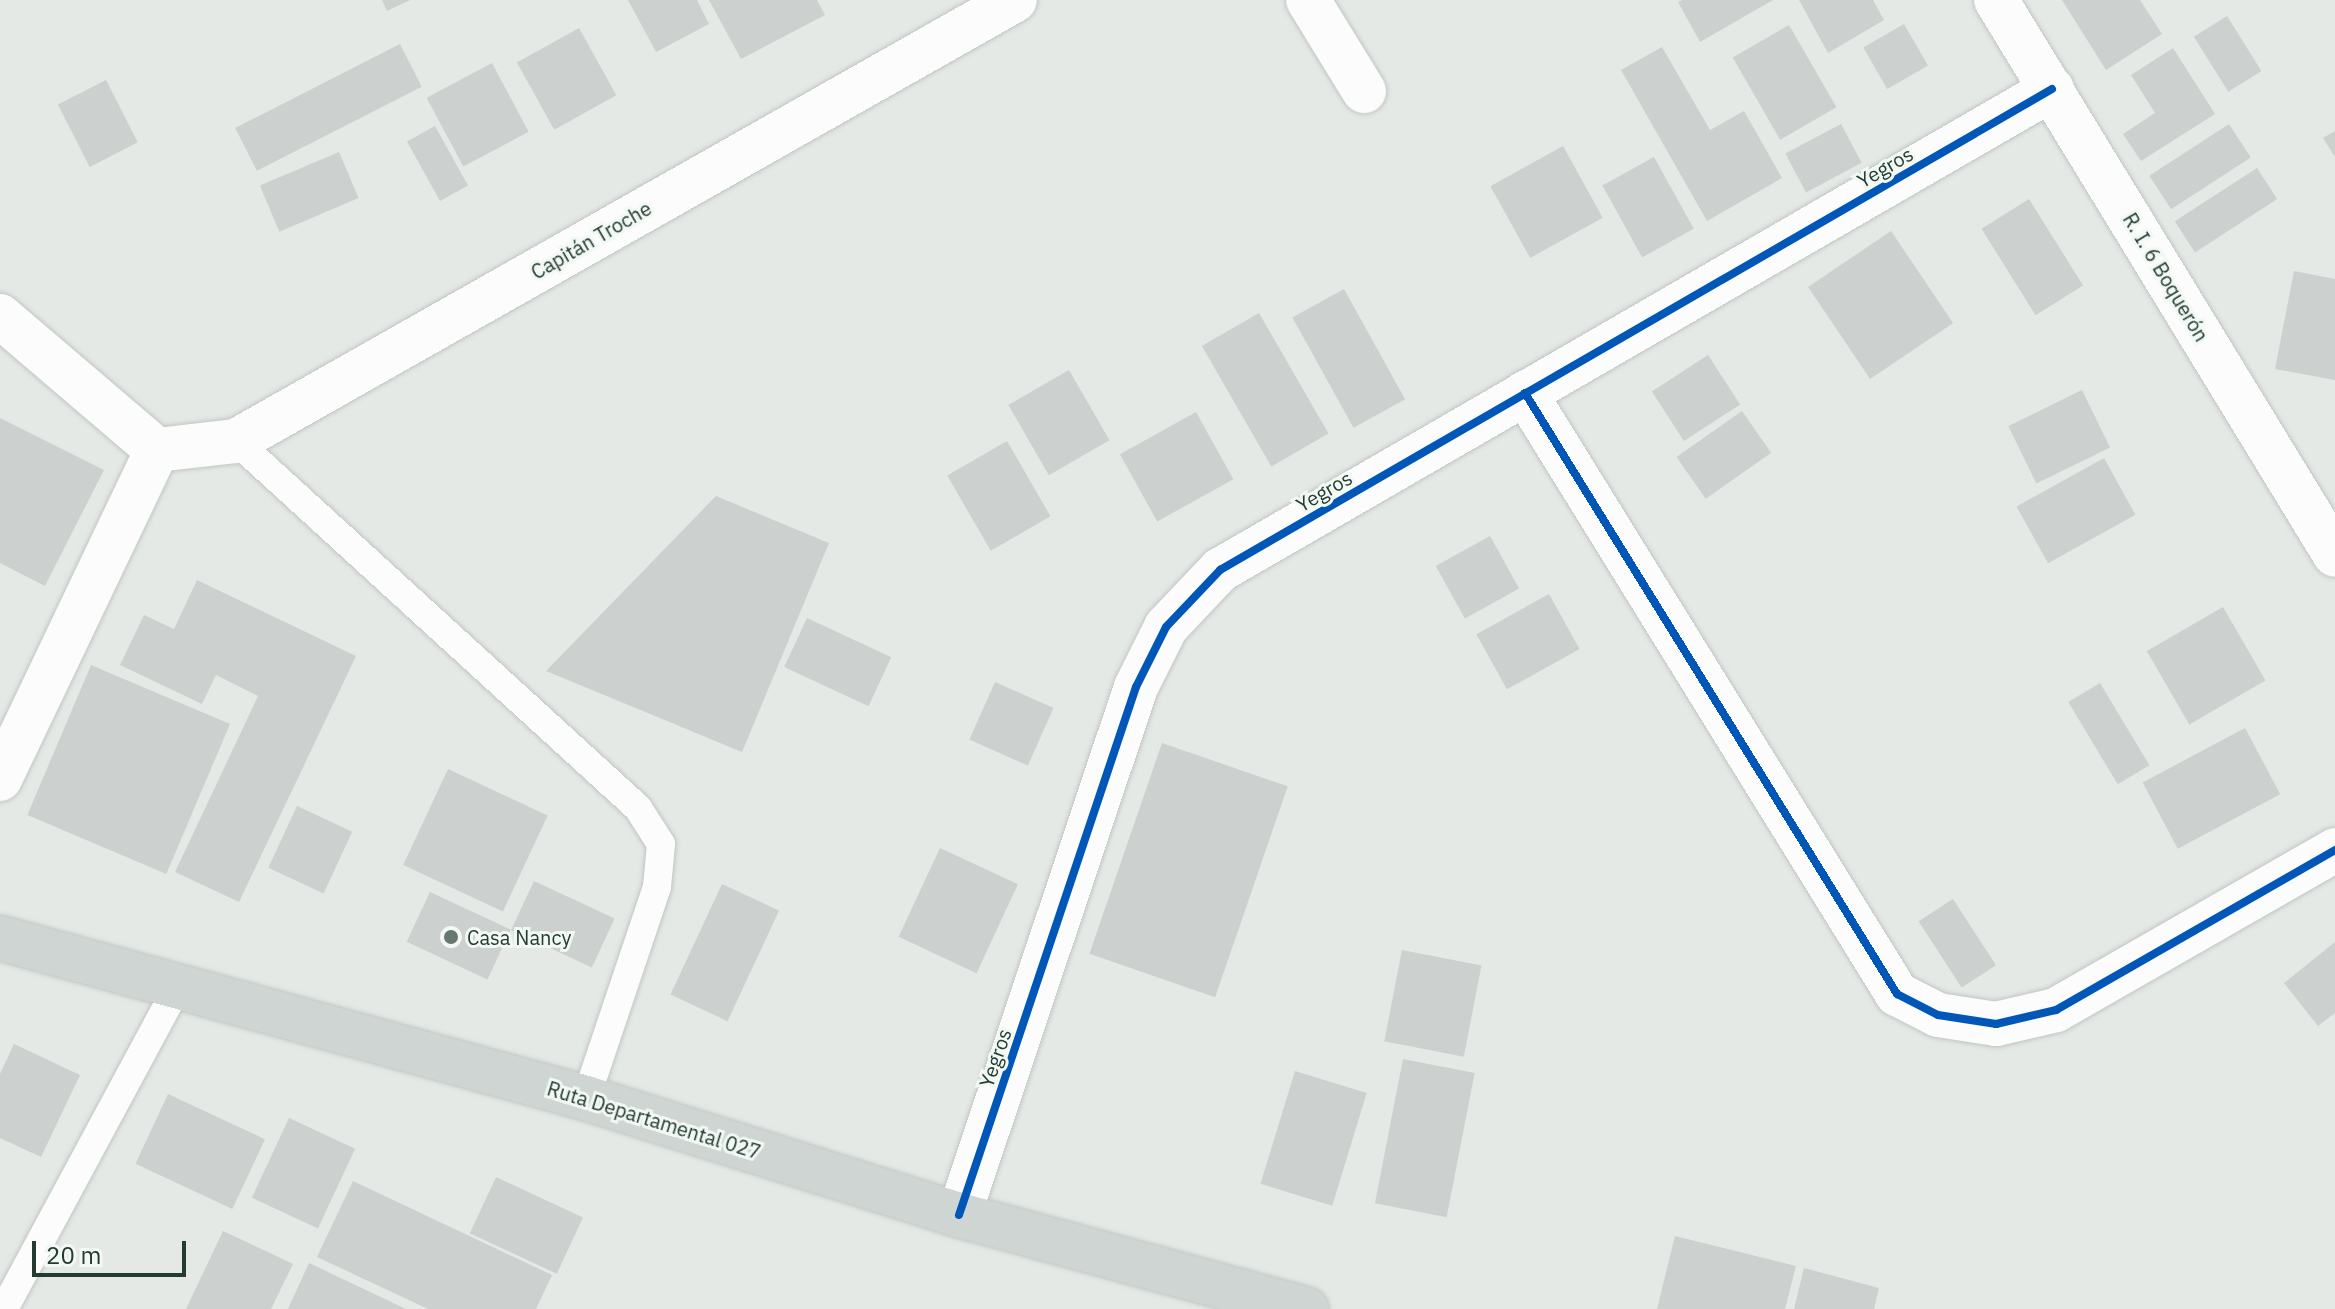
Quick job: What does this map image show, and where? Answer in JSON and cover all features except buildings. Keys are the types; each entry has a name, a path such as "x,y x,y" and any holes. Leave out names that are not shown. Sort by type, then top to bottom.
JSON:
{"main road":[{"name":"Ruta Departamental 027","path":"0,938 586,1098 959,1215 1306,1309"}],"street":[{"name":"Capitán Troche","path":"157,450 236,441 1015,0"},
{"path":"1308,0 1364,91"},
{"name":"R. I. 6 Boquerón","path":"1996,0 2323,508 2335,555"},
{"name":"Yegros","path":"959,1215 1136,687 1166,627 1220,570 2052,89"},
{"path":"0,316 157,450 0,779"},
{"path":"1525,393 1897,994 1938,1015 1996,1024 2056,1010 2335,850"}],"lane":[{"path":"236,441 638,808 661,844 657,887 586,1098"},
{"path":"4,1309 178,986"}],"cycle path":[{"path":"959,1215 1136,687 1166,627 1220,570 2052,89"},
{"path":"1525,393 1897,994 1938,1015 1996,1024 2056,1010 2335,850"}],"place":[{"name":"Casa Nancy","path":"451,937"}]}
